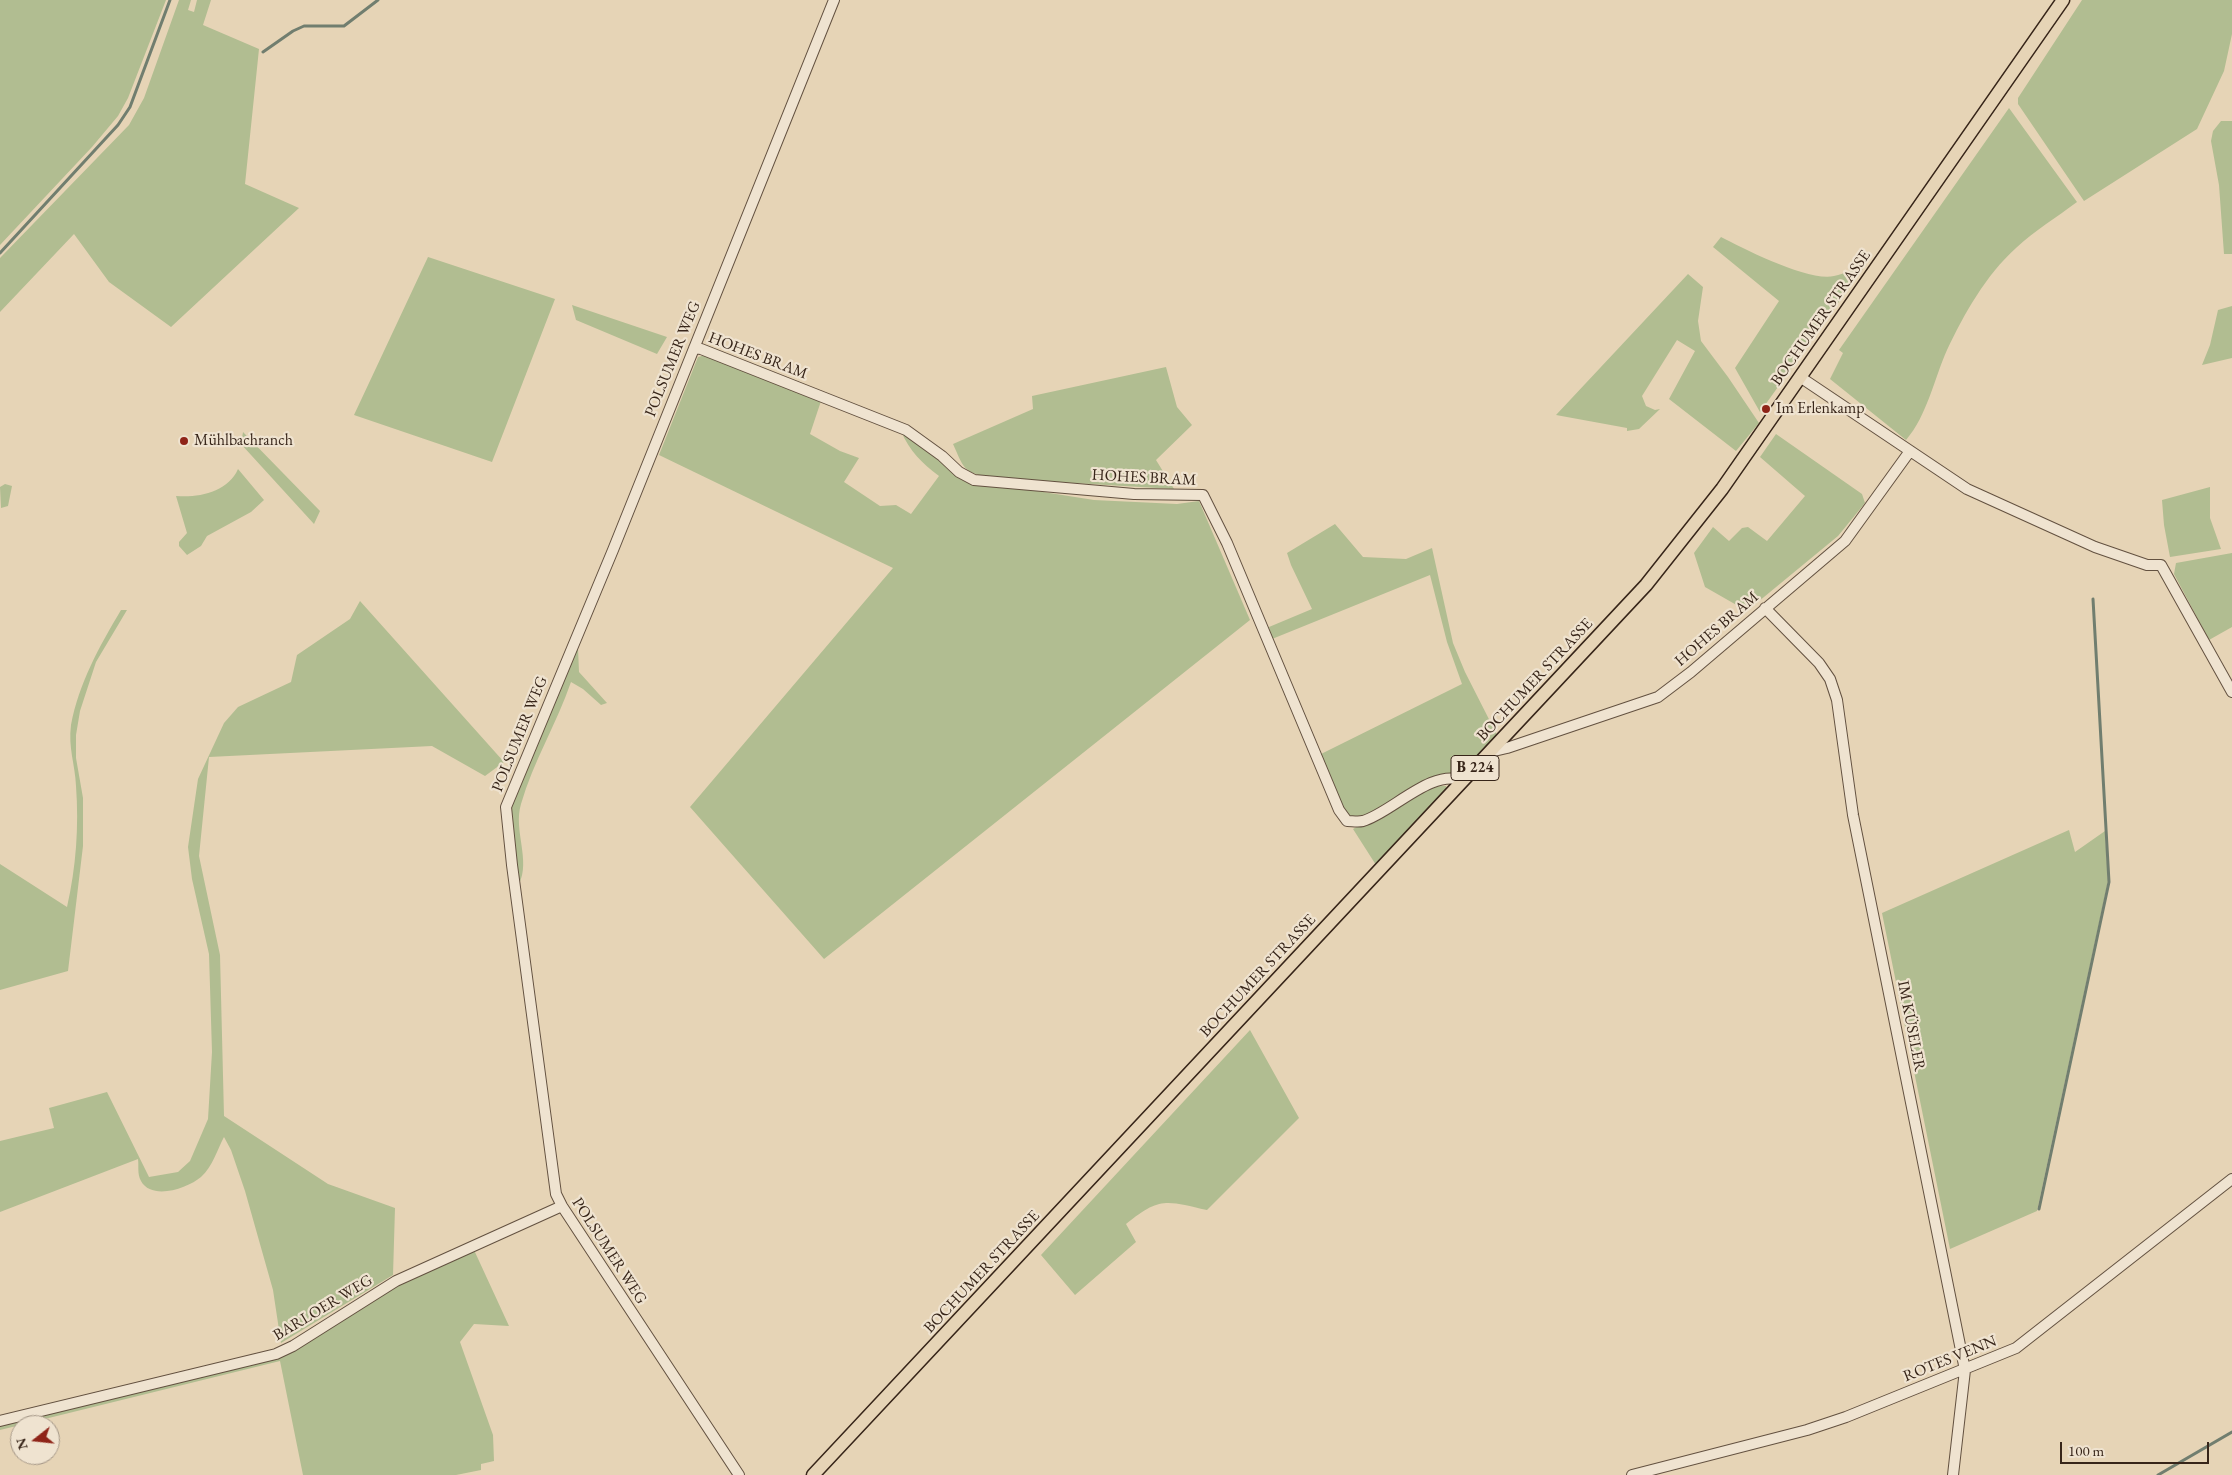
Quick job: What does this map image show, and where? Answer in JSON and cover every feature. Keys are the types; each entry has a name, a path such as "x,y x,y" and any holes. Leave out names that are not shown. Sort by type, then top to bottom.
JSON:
{"main road":[{"name":"BOCHUMER STRASSE","path":"813,1475 1646,584 1722,489 2063,0"}],"street":[{"name":"POLSUMER WEG","path":"739,1475 562,1206 556,1194 506,807 834,0"},
{"name":"HOHES BRAM","path":"694,348 701,349 906,430 942,456 959,472 974,480 1134,494 1203,495 1227,542 1339,810 1347,821 1362,821 1427,785 1457,778 1463,781"},
{"path":"1800,377 1967,489 2095,547 2147,565 2161,565 2232,692"},
{"name":"HOHES BRAM","path":"1490,752 1658,697 1691,672 1844,541 1910,451"},
{"name":"IM KÜSELER","path":"1765,608 1819,662 1830,680 1837,700 1853,814 1965,1370 1953,1475"},
{"name":"ROTES VENN","path":"1632,1475 1807,1430 1965,1370 2016,1348 2232,1179"},
{"name":"BARLOER WEG","path":"0,1422 276,1354 293,1346 413,1272 562,1206"}],"green space":[{"path":"0,0 166,0 128,98 118,116 92,147 0,245"},
{"path":"179,0 191,0 188,10 194,12 197,0 211,0 203,25 259,49 245,184 299,208 171,327 109,282 74,234 0,312 0,258 129,125 144,98"},
{"path":"2082,0 2232,0 2232,34 2224,71 2197,129 2084,201 2018,104 2018,98"},
{"path":"2009,108 2077,202 2023,242 2005,259 1985,283 1968,309 1954,336 1942,361 1925,409 1906,440 1830,379 1843,353 1839,350"},
{"path":"2221,121 2232,121 2232,254 2224,254 2219,185 2211,141 2213,131"},
{"path":"1721,237 1777,263 1823,277 1834,276 1867,263 1760,412 1735,368 1779,301 1713,247"},
{"path":"428,257 555,299 492,462 354,415"},
{"path":"1688,274 1703,287 1698,321 1701,341 1759,423 1736,451 1669,399 1695,351 1677,340 1642,396 1646,406 1655,410 1660,409 1639,429 1627,431 1627,428 1556,415"},
{"path":"572,305 667,337 657,354 576,320"},
{"path":"2232,306 2232,358 2202,365 2210,345 2218,310"},
{"path":"705,355 821,401 810,434 840,451 859,458 844,482 880,506 896,505 911,514 939,476 917,457 901,431 967,480 1094,500 1177,504 1199,501 1250,620 824,959 690,807 893,568 659,455 698,357"},
{"path":"1166,367 1177,407 1192,425 1156,460 1174,489 989,478 974,473 965,467 953,444 1033,409 1032,396"},
{"path":"243,432 320,511 314,524 241,444"},
{"path":"1776,434 1862,494 1865,503 1838,536 1747,611 1705,587 1694,553 1713,527 1729,541 1742,528 1748,527 1767,541 1805,496 1760,457"},
{"path":"238,469 264,500 251,512 207,536 201,546 187,555 179,546 179,542 187,533 176,496 194,496 212,492 227,483"},
{"path":"5,484 12,486 8,506 1,508 0,487"},
{"path":"2210,487 2210,518 2221,549 2170,557 2162,500"},
{"path":"1335,524 1363,557 1406,559 1432,548 1453,643 1465,672 1497,735 1460,776 1362,818 1349,816 1342,809 1319,755 1462,684 1447,642 1430,575 1272,639 1269,627 1312,609 1287,553"},
{"path":"2232,553 2232,627 2209,640 2174,574 2176,563"},
{"path":"360,601 504,762 485,776 432,746 209,757 199,856 220,955 224,1116 328,1184 395,1208 393,1275 281,1343 273,1290 245,1191 231,1150 224,1137 212,1163 205,1173 188,1185 170,1191 153,1190 146,1187 140,1178 138,1159 0,1212 0,1141 54,1128 49,1108 107,1092 149,1177 178,1172 190,1161 208,1119 212,1052 209,954 192,879 188,847 198,779 224,723 238,707 291,682 297,655 350,619"},
{"path":"121,610 127,610 96,662 80,711 76,735 76,758 83,798 83,846 68,971 0,990 0,864 67,907 75,862 77,832 77,801 70,741 71,725 85,680"},
{"path":"578,648 579,672 607,703 601,705 583,689 571,682 532,773 521,804 519,824 523,865 519,884 510,822 512,800 567,662"},
{"path":"1446,786 1447,790 1376,865 1353,829 1428,788"},
{"path":"2069,830 2075,852 2105,831 2108,881 2037,1211 1950,1249 1882,913"},
{"path":"1250,1030 1299,1118 1207,1210 1182,1204 1164,1203 1147,1209 1126,1224 1136,1242 1075,1295 1041,1255"},
{"path":"474,1250 509,1326 474,1324 460,1342 493,1435 494,1461 481,1464 481,1470 456,1475 303,1475 280,1361 60,1415 39,1415 294,1350 419,1273"},
{"path":"10,1422 10,1428 0,1430 0,1425"}],"waterway":[{"path":"0,253 118,125 130,107 170,0"},
{"path":"263,52 293,31 304,26 344,26 378,0"},
{"path":"2039,1209 2109,882 2093,599"},
{"path":"2158,1475 2232,1432"}],"place":[{"name":"Im Erlenkamp","path":"1766,409"},
{"name":"Mühlbachranch","path":"184,441"}]}
